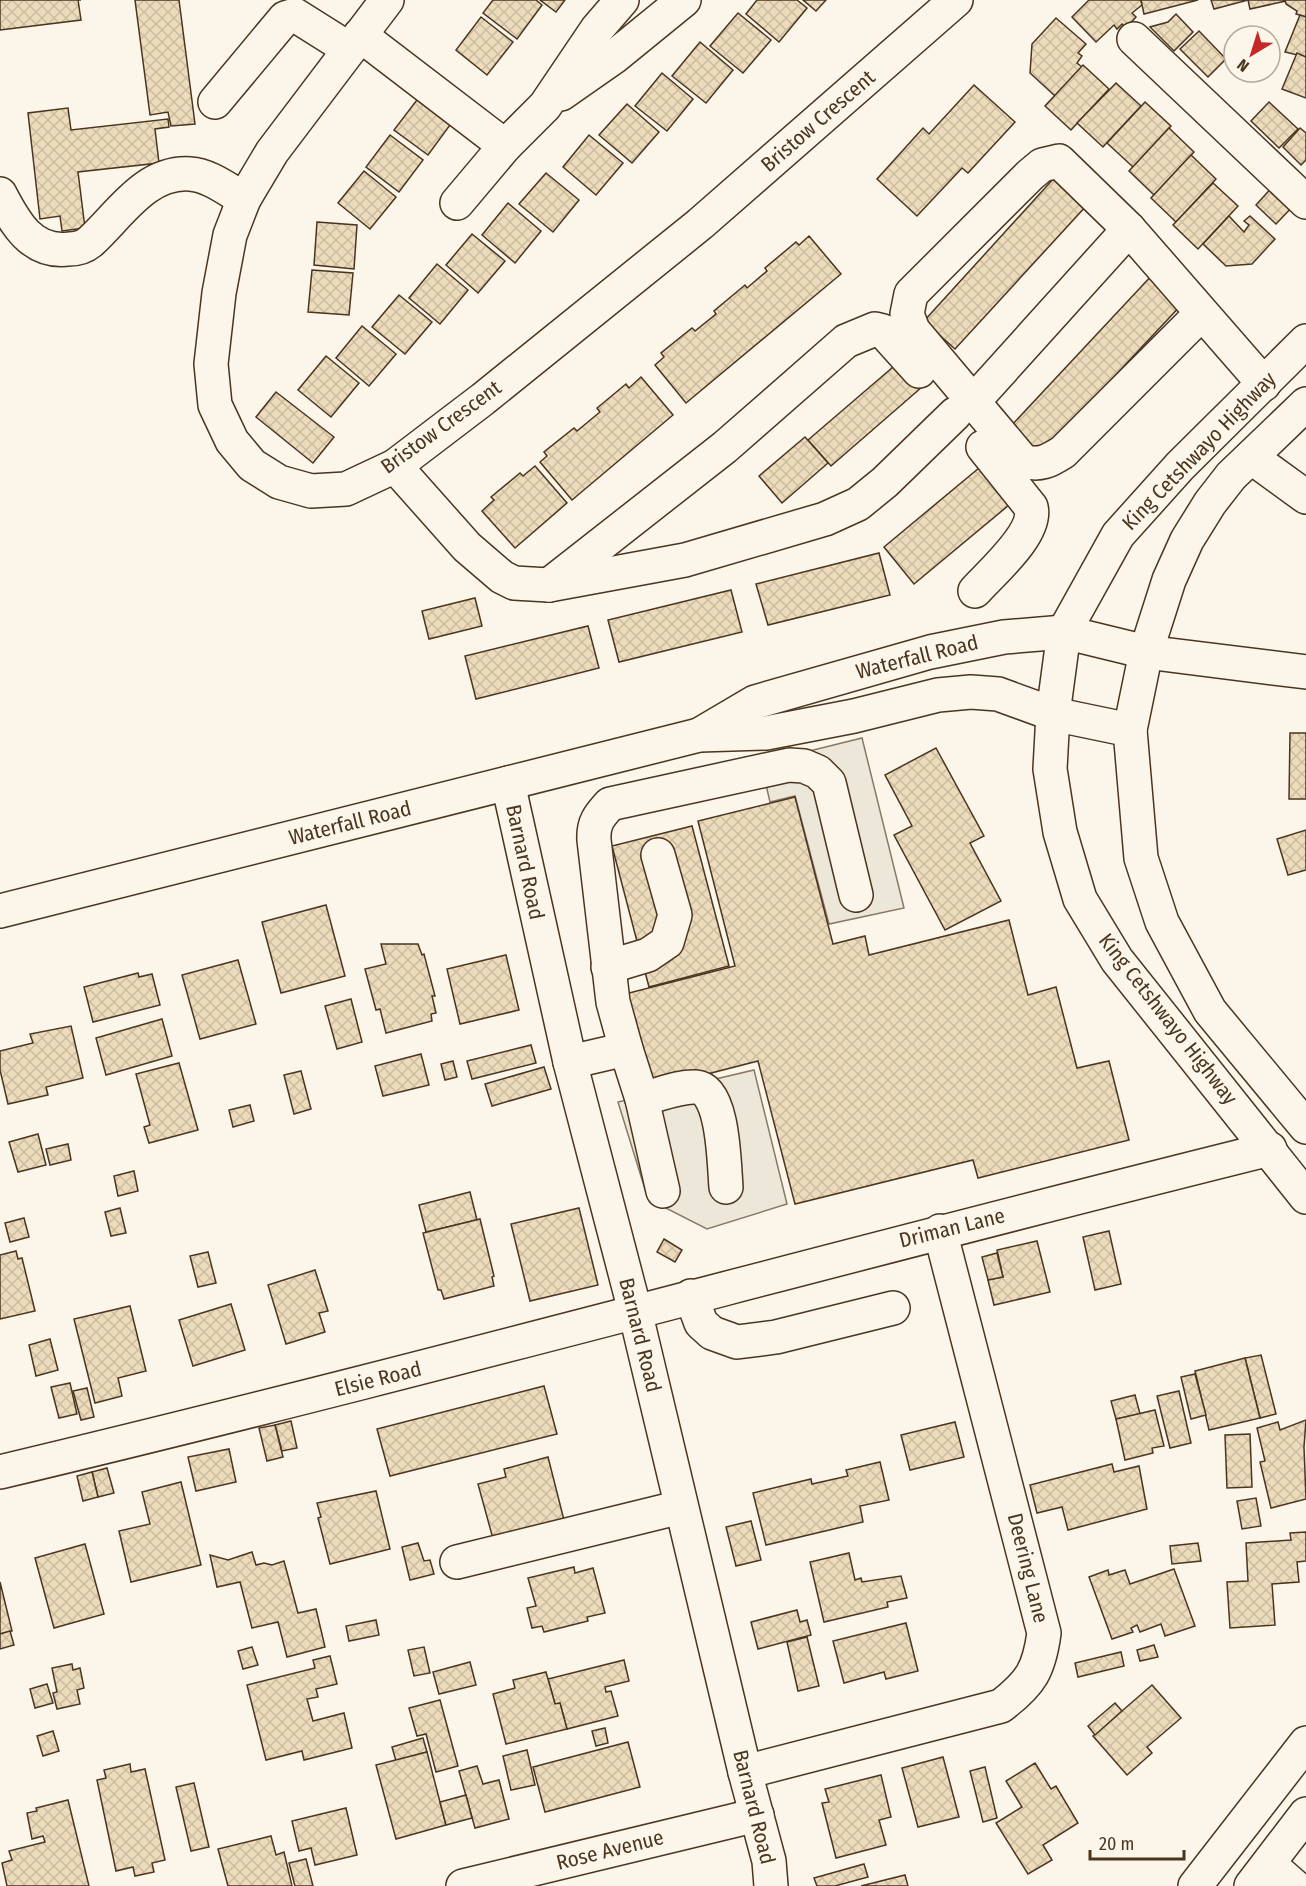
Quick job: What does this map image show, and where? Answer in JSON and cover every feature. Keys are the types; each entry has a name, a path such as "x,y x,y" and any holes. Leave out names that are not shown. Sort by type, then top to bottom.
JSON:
{"street":[{"name":"Bristow Crescent","path":"387,0 272,152 244,199 230,235 219,293 211,364 215,405 232,441 252,465 279,482 311,491 346,489 395,466 483,399 700,224 956,0"},
{"path":"545,106 597,29 622,0"},
{"path":"457,203 505,146 545,106 614,57 684,0"},
{"path":"215,102 285,18 295,15 355,42 505,146"},
{"path":"1134,39 1306,202"},
{"path":"975,591 1022,539 1033,514 913,330 907,314 911,294 1042,165 1053,161 1065,165 1129,229 1264,384"},
{"path":"0,194 13,218 37,244 47,249 66,250 80,248 90,242 130,199 163,179 191,174 204,177 244,199"},
{"path":"395,466 467,547 501,577 514,583 549,585 685,560 825,519 858,504 964,409 1129,229"},
{"path":"549,585 725,447 846,341 859,334 875,329 891,337 964,409 1023,461 1036,464 1048,462 1063,452 1202,313"},
{"name":"King Cetshwayo Highway","path":"1306,341 1180,465 1118,535 1064,632 1053,714 1050,769 1060,832 1080,900 1117,960 1306,1197"},
{"name":"King Cetshwayo Highway","path":"1306,404 1251,457 1210,503 1187,540 1170,580 1146,652 1130,730 1141,858 1162,922 1210,1011 1306,1127"},
{"path":"1251,457 1306,496"},
{"name":"Waterfall Road","path":"699,735 755,702 801,687 967,644 1004,637 1064,632 1146,652 1306,672"},
{"name":"Waterfall Road","path":"0,911 699,735 766,733 854,716 938,695 971,692 998,694 1053,714 1130,730"},
{"path":"663,1191 642,1099 614,1002 593,827 599,815 610,804 631,798 789,765 804,766 818,772 829,783 856,895"},
{"name":"Barnard Road","path":"508,783 570,1062 635,1311 745,1772 769,1861 771,1886"},
{"path":"609,967 661,949 670,936 675,915 658,855"},
{"path":"570,1062 626,1050"},
{"path":"642,1099 697,1087 710,1093 716,1105 726,1187"},
{"name":"Driman Lane","path":"635,1311 940,1231 1270,1149"},
{"name":"Deering Lane","path":"745,1772 1000,1706 1030,1680 1040,1661 1044,1633 1036,1598 940,1231"},
{"path":"691,1296 701,1323 712,1333 737,1342 776,1337 893,1308"},
{"name":"Elsie Road","path":"0,1472 393,1376 635,1311"},
{"path":"457,1562 681,1507"},
{"path":"1195,1886 1306,1743"},
{"path":"1294,1886 1260,1875 1306,1814"},
{"name":"Rose Avenue","path":"463,1886 757,1815"}],"shaded area":[{"path":"862,738 904,908 829,924 795,796 770,802 761,763"},
{"path":"754,1070 787,1204 707,1229 648,1199 618,1102"}],"building":[{"path":"0,0 78,0 81,20 0,30"},
{"path":"135,0 179,0 195,124 171,126 168,112 150,115"},
{"path":"493,0 536,0 542,5 517,39 483,13"},
{"path":"540,0 565,0 556,12"},
{"path":"757,0 797,0 807,8 779,42 746,14"},
{"path":"803,0 826,0 816,11"},
{"path":"1089,0 1141,0 1142,5 1132,13 1136,17 1126,28 1122,24 1117,29 1114,25 1096,42 1072,17"},
{"path":"1141,0 1198,0 1144,14"},
{"path":"1211,0 1248,0 1214,9"},
{"path":"1248,0 1285,0 1286,1 1250,9"},
{"path":"1285,0 1306,0 1306,17 1296,14 1297,11 1286,4"},
{"path":"738,13 771,40 743,73 710,46"},
{"path":"1176,14 1193,32 1174,51 1150,27 1168,22"},
{"path":"1300,15 1306,17 1306,57 1285,52"},
{"path":"481,17 513,42 487,75 456,50"},
{"path":"1056,18 1086,44 1078,53 1082,56 1077,63 1082,67 1055,96 1030,73 1032,44"},
{"path":"1199,31 1222,55 1222,63 1208,77 1180,49"},
{"path":"700,42 733,70 706,103 672,76"},
{"path":"1297,53 1306,57 1306,98 1282,89"},
{"path":"1083,65 1109,89 1071,130 1045,106"},
{"path":"662,73 693,99 667,131 635,106"},
{"path":"1116,83 1141,106 1103,147 1077,123"},
{"path":"974,85 1015,122 968,173 962,168 917,216 877,179 923,128 929,134"},
{"path":"420,96 453,121 428,155 394,130"},
{"path":"1145,102 1171,126 1133,167 1107,143"},
{"path":"1269,102 1298,129 1279,148 1251,121"},
{"path":"627,104 659,132 632,163 599,135"},
{"path":"68,108 71,130 168,119 169,127 155,129 159,163 78,172 85,228 62,231 60,216 40,219 28,113"},
{"path":"1169,128 1194,152 1154,195 1129,171"},
{"path":"1300,128 1306,133 1306,160 1301,165 1283,147"},
{"path":"390,135 423,160 399,192 366,167"},
{"path":"589,135 623,163 596,195 563,167"},
{"path":"1191,155 1216,179 1176,222 1151,198"},
{"path":"364,171 396,197 370,229 338,203"},
{"path":"546,173 579,200 553,232 519,204"},
{"path":"1055,177 1087,205 955,349 924,321"},
{"path":"1213,183 1238,206 1198,249 1173,225"},
{"path":"1275,184 1295,204 1276,224 1256,205"},
{"path":"508,203 541,231 515,263 482,235"},
{"path":"1229,216 1244,232 1249,225 1244,221 1250,216 1275,239 1252,264 1226,266 1203,244"},
{"path":"317,222 357,225 354,269 314,265"},
{"path":"472,234 505,261 478,293 446,265"},
{"path":"809,236 841,274 686,403 655,365 664,357 661,353 692,328 695,331 716,314 714,311 745,285 747,288 767,271 765,268 796,242 799,245"},
{"path":"437,264 468,290 440,324 409,298"},
{"path":"312,270 353,273 349,315 308,312"},
{"path":"1154,273 1184,302 1041,455 1011,426"},
{"path":"399,295 432,322 405,354 372,327"},
{"path":"362,326 396,354 369,386 336,358"},
{"path":"326,356 359,383 331,417 298,390"},
{"path":"900,361 922,387 831,466 808,440"},
{"path":"641,377 673,415 572,500 540,462 547,456 544,452 574,428 577,431 600,412 597,408 626,384 629,388"},
{"path":"276,392 334,437 313,463 256,417"},
{"path":"805,437 828,463 782,503 759,476"},
{"path":"985,463 1015,500 914,584 884,547"},
{"path":"535,466 567,503 515,548 482,511 494,500 491,497 520,473 523,476"},
{"path":"879,553 890,595 768,625 756,584"},
{"path":"731,590 742,632 619,662 608,620"},
{"path":"475,598 482,626 429,639 422,611"},
{"path":"588,626 599,668 476,699 465,656"},
{"path":"1290,733 1306,733 1306,799 1289,799"},
{"path":"936,748 984,836 970,843 1001,901 945,930 894,835 912,826 885,775"},
{"path":"795,797 833,944 865,936 869,955 1009,920 1028,995 1056,987 1077,1068 1109,1061 1129,1140 978,1178 973,1160 795,1204 758,1061 649,1089 625,994 735,966 698,821"},
{"path":"692,826 729,966 649,987 612,846"},
{"path":"1306,830 1306,870 1288,875 1277,839"},
{"path":"326,905 345,976 281,993 262,922"},
{"path":"381,944 418,944 422,955 424,954 435,996 432,996 436,1013 431,1014 432,1021 386,1033 380,1009 376,1010 365,969 386,964"},
{"path":"506,955 519,1010 460,1024 447,969"},
{"path":"238,960 256,1024 200,1039 182,975"},
{"path":"138,973 139,977 152,974 160,1005 93,1022 84,987"},
{"path":"351,999 362,1042 337,1049 325,1006"},
{"path":"162,1019 172,1056 106,1075 96,1038"},
{"path":"71,1026 83,1078 46,1087 48,1095 8,1104 0,1070 0,1051 33,1043 30,1034"},
{"path":"531,1045 536,1063 472,1079 467,1061"},
{"path":"421,1054 429,1085 383,1096 375,1066"},
{"path":"453,1061 457,1077 445,1080 441,1064"},
{"path":"179,1063 198,1130 149,1143 144,1127 150,1125 136,1074"},
{"path":"544,1067 551,1089 492,1106 485,1084"},
{"path":"301,1071 311,1109 294,1114 284,1075"},
{"path":"250,1105 254,1121 233,1127 229,1110"},
{"path":"38,1134 46,1165 18,1172 9,1142"},
{"path":"68,1144 71,1160 50,1165 46,1149"},
{"path":"134,1171 138,1191 118,1196 114,1176"},
{"path":"470,1192 477,1220 426,1232 419,1205"},
{"path":"120,1208 126,1233 111,1236 105,1212"},
{"path":"579,1208 598,1285 530,1301 511,1224"},
{"path":"24,1218 29,1237 10,1242 5,1223"},
{"path":"480,1219 494,1276 492,1277 494,1286 444,1299 441,1290 438,1290 423,1233"},
{"path":"1109,1231 1121,1284 1095,1290 1083,1237"},
{"path":"664,1239 682,1250 675,1262 657,1252"},
{"path":"1037,1241 1050,1292 994,1305 988,1280 1003,1277 997,1250"},
{"path":"16,1251 18,1259 22,1258 35,1311 0,1319 0,1255"},
{"path":"208,1252 216,1283 198,1287 190,1256"},
{"path":"997,1253 1003,1277 988,1280 982,1257"},
{"path":"315,1270 328,1311 319,1313 325,1332 286,1344 268,1285"},
{"path":"231,1304 245,1350 193,1366 179,1320"},
{"path":"130,1306 146,1371 118,1378 122,1396 95,1403 74,1319"},
{"path":"50,1339 58,1370 36,1376 29,1345"},
{"path":"1261,1355 1276,1414 1260,1418 1245,1358"},
{"path":"1245,1358 1260,1418 1209,1430 1195,1371"},
{"path":"1195,1374 1206,1415 1191,1419 1181,1377"},
{"path":"70,1383 77,1414 59,1418 51,1387"},
{"path":"544,1386 557,1434 390,1476 377,1429"},
{"path":"87,1388 94,1417 81,1420 73,1391"},
{"path":"1179,1391 1191,1443 1170,1448 1157,1396"},
{"path":"1135,1395 1140,1414 1116,1419 1111,1401"},
{"path":"1155,1410 1164,1446 1152,1448 1153,1453 1125,1460 1116,1419"},
{"path":"1306,1420 1304,1447 1306,1499 1271,1508 1260,1462 1265,1461 1257,1428 1278,1422 1280,1430"},
{"path":"291,1421 297,1448 282,1451 275,1425"},
{"path":"955,1422 964,1457 910,1470 901,1435"},
{"path":"275,1425 283,1457 267,1461 259,1428"},
{"path":"1250,1434 1252,1487 1227,1488 1225,1435"},
{"path":"229,1449 236,1482 196,1491 188,1457"},
{"path":"548,1457 566,1528 495,1546 478,1484 506,1477 504,1469"},
{"path":"880,1462 889,1500 860,1506 863,1522 766,1545 753,1493 811,1479 812,1484 848,1476 846,1470"},
{"path":"1112,1464 1114,1472 1139,1466 1147,1509 1068,1530 1062,1507 1037,1513 1030,1485"},
{"path":"107,1468 114,1493 98,1497 92,1472"},
{"path":"92,1472 98,1497 83,1501 77,1476"},
{"path":"181,1482 201,1565 131,1582 119,1531 150,1524 142,1492"},
{"path":"376,1491 390,1549 330,1564 318,1518 321,1517 317,1503"},
{"path":"1256,1498 1261,1526 1242,1529 1237,1501"},
{"path":"751,1521 761,1560 736,1566 726,1527"},
{"path":"1306,1532 1306,1561 1297,1562 1299,1582 1272,1584 1275,1625 1230,1628 1227,1582 1248,1581 1246,1543 1291,1540 1290,1533"},
{"path":"418,1543 424,1561 430,1560 434,1574 410,1580 402,1547"},
{"path":"1198,1543 1201,1561 1172,1564 1170,1546"},
{"path":"85,1544 104,1614 54,1628 35,1558"},
{"path":"252,1552 256,1565 264,1563 272,1565 284,1561 298,1613 316,1609 325,1647 287,1657 278,1622 252,1628 240,1582 217,1587 210,1555 228,1560"},
{"path":"849,1553 855,1580 861,1578 862,1582 901,1576 907,1598 887,1602 888,1607 824,1622 810,1562"},
{"path":"574,1567 575,1573 593,1568 605,1613 587,1617 588,1621 544,1632 542,1626 532,1628 527,1608 536,1606 528,1578"},
{"path":"1174,1569 1195,1626 1165,1636 1161,1624 1140,1632 1137,1625 1131,1628 1133,1632 1112,1639 1089,1577 1108,1570 1109,1575 1125,1570 1130,1584"},
{"path":"0,1582 12,1631 0,1634"},
{"path":"797,1610 800,1622 807,1620 811,1635 758,1649 751,1622"},
{"path":"376,1620 379,1635 349,1641 346,1626"},
{"path":"906,1623 918,1671 886,1679 884,1672 844,1683 833,1641"},
{"path":"10,1631 14,1645 0,1649 0,1634"},
{"path":"807,1637 819,1686 798,1691 787,1642"},
{"path":"1154,1645 1158,1657 1140,1661 1137,1650"},
{"path":"252,1647 258,1665 243,1669 238,1651"},
{"path":"424,1647 430,1673 414,1676 408,1650"},
{"path":"1121,1652 1124,1666 1078,1677 1075,1663"},
{"path":"330,1656 337,1684 316,1689 318,1697 307,1699 313,1721 344,1713 352,1748 304,1760 302,1751 266,1760 247,1685 315,1668 313,1660"},
{"path":"624,1660 629,1681 605,1687 606,1692 611,1691 618,1716 567,1729 560,1703 555,1704 548,1679"},
{"path":"470,1662 476,1685 439,1694 433,1672"},
{"path":"72,1664 73,1670 80,1668 84,1688 77,1690 80,1704 57,1709 53,1693 57,1692 52,1668"},
{"path":"546,1672 555,1704 560,1703 567,1729 506,1744 493,1694 515,1688 513,1680"},
{"path":"47,1684 53,1703 35,1708 30,1689"},
{"path":"1152,1685 1181,1718 1147,1747 1152,1753 1127,1775 1093,1736"},
{"path":"440,1700 458,1766 436,1772 426,1734 417,1736 409,1708"},
{"path":"1115,1703 1122,1711 1095,1735 1088,1726"},
{"path":"605,1728 608,1743 596,1746 592,1731"},
{"path":"53,1731 59,1751 43,1756 37,1736"},
{"path":"423,1738 427,1752 396,1761 392,1747"},
{"path":"628,1742 640,1787 545,1812 533,1767"},
{"path":"527,1750 535,1785 511,1790 503,1756"},
{"path":"427,1752 446,1825 396,1839 376,1765"},
{"path":"943,1757 959,1817 918,1827 902,1768"},
{"path":"1035,1763 1051,1789 1056,1786 1078,1823 1043,1845 1052,1860 1028,1874 996,1823 1022,1807 1006,1781"},
{"path":"130,1764 131,1772 145,1769 165,1860 152,1863 154,1872 135,1876 133,1867 116,1871 97,1780 106,1778 104,1770"},
{"path":"477,1766 483,1784 499,1780 509,1819 475,1828 459,1771"},
{"path":"985,1767 997,1818 983,1822 970,1771"},
{"path":"881,1775 891,1817 879,1820 886,1845 836,1858 822,1803 829,1802 825,1789"},
{"path":"194,1783 209,1847 191,1851 176,1787"},
{"path":"466,1795 472,1818 446,1825 440,1802"},
{"path":"68,1800 89,1886 7,1886 2,1863 12,1860 9,1851 45,1842 43,1836 32,1839 27,1813 37,1811 36,1808"},
{"path":"346,1808 357,1855 315,1865 311,1848 299,1851 292,1821"},
{"path":"271,1836 276,1855 284,1852 292,1886 228,1886 218,1849"},
{"path":"306,1859 313,1886 295,1886 289,1863"},
{"path":"864,1864 868,1877 835,1886 817,1886 814,1878"},
{"path":"905,1875 908,1886 861,1886"}]}
